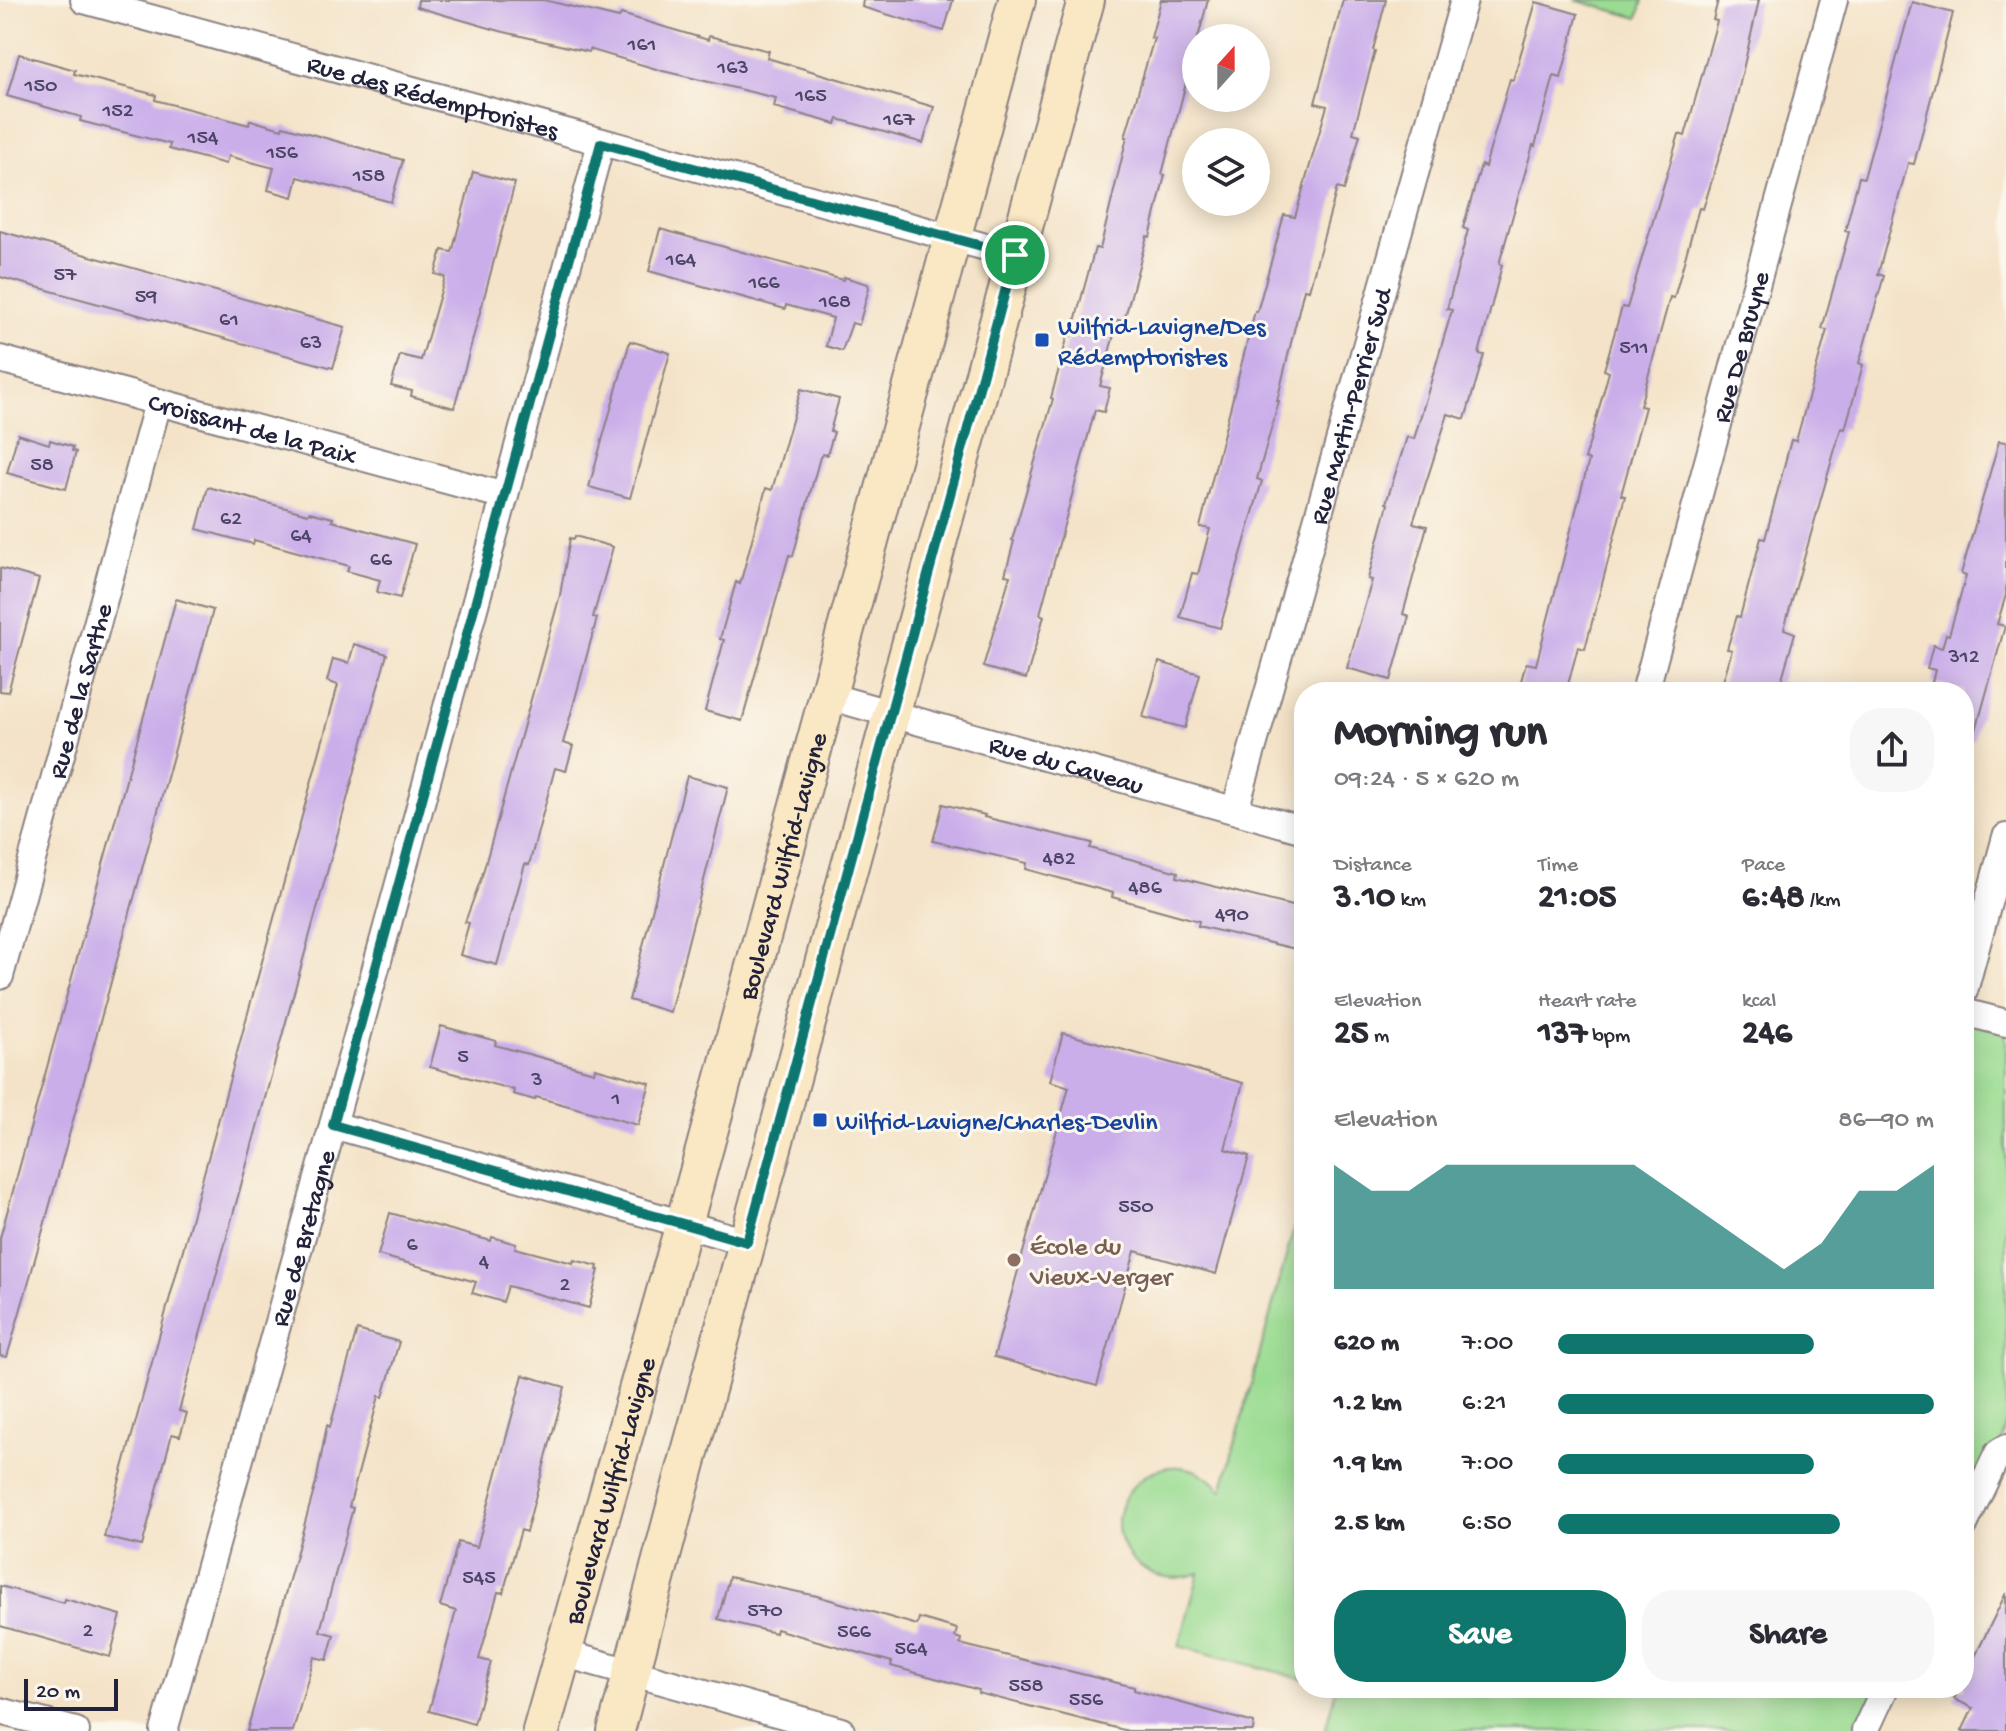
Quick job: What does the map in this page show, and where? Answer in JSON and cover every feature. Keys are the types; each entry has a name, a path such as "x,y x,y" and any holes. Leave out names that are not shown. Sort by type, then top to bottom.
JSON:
{"main road":[{"name":"Boulevard Wilfrid-Lavigne","path":"541,1731 684,1224 1017,0"},
{"path":"616,1731 1086,0"}],"street":[{"name":"Rue des Rédemptoristes","path":"84,0 1015,255"},
{"name":"Rue Martin-Perrier Sud","path":"1235,810 1464,0"},
{"name":"Rue De Bruyne","path":"1648,682 1834,0"},
{"name":"Rue de Bretagne","path":"164,1731 601,143"},
{"name":"Croissant de la Paix","path":"0,359 505,496"},
{"name":"Rue de la Sarthe","path":"0,976 158,403"},
{"name":"Rue du Caveau","path":"828,696 1294,827"},
{"path":"1974,954 2006,837"},
{"path":"1974,1015 2006,1023"},
{"path":"333,1125 747,1242"},
{"path":"1974,1504 1998,1453 2006,1448"},
{"path":"562,1653 841,1731"},
{"path":"1865,1731 1880,1698"},
{"path":"0,1711 76,1731"}],"green space":[{"path":"1575,0 1643,0 1638,18"},
{"path":"1974,1015 2006,1023 2006,1426 1998,1453 1974,1504"},
{"path":"1294,1228 1294,1676 1179,1646 1199,1573 1184,1577 1154,1574 1140,1566 1123,1545 1118,1523 1123,1502 1136,1484 1154,1471 1176,1467 1199,1473 1222,1491"},
{"path":"1333,1698 1880,1698 1865,1731 1325,1731"}],"building":[{"path":"418,0 544,0 619,18 621,14 708,40 709,36 769,51 767,58 934,107 923,143 838,119 836,124 774,107 776,98 663,71 589,49 589,52 500,31 417,7"},
{"path":"863,0 953,0 944,31 862,7"},
{"path":"1161,0 1208,0 1202,24 1182,24 1182,98 1162,174 1165,175 1124,321 1118,320 1100,386 1110,388 1104,412 1095,410 1040,614 1044,616 1026,679 983,667 1010,576 1005,575 1012,540 1068,335 1071,336 1095,248 1100,249 1125,137 1154,38 1151,38"},
{"path":"1343,0 1386,0 1353,133 1360,135 1344,190 1337,188 1309,290 1304,289 1279,401 1257,479 1262,481 1220,628 1180,617 1192,573 1198,574 1210,529 1200,527 1255,311 1284,215 1295,217 1327,106 1315,103"},
{"path":"1718,0 1759,0 1734,109 1703,209 1699,208 1674,298 1670,297 1640,406 1645,407 1621,495 1625,496 1585,649 1578,647 1569,682 1521,682 1526,663 1536,665 1589,460 1585,459 1609,372 1604,370 1622,307 1627,308 1679,134 1685,136 1717,21 1713,20"},
{"path":"1536,2 1578,14 1561,78 1554,76 1499,264 1502,265 1479,354 1484,355 1465,419 1448,414 1413,523 1427,526 1403,614 1409,616 1391,680 1347,668 1372,580 1368,579 1386,503 1407,437 1414,439 1452,310 1447,309 1468,230 1463,228"},
{"path":"1912,2 1953,13 1914,164 1908,163 1878,274 1884,276 1859,363 1863,365 1845,429 1841,428 1784,629 1795,633 1781,682 1723,682 1732,650 1727,649 1737,616 1740,617 1761,538 1765,539 1791,440 1796,441 1827,330 1822,329 1849,232 1845,231 1859,177 1864,178"},
{"path":"19,54 75,70 74,74 156,95 155,100 249,125 250,120 282,129 283,126 403,160 391,202 298,177 293,197 268,190 274,168 228,156 226,164 169,149 170,144 80,121 81,117 7,96"},
{"path":"473,172 515,183 454,408 411,396 412,391 391,386 400,355 421,360 445,277 435,274 442,250 452,252"},
{"path":"660,229 843,280 844,277 868,284 859,325 852,323 842,351 826,346 833,318 786,305 785,309 649,271"},
{"path":"0,231 345,327 333,368 0,277"},
{"path":"630,341 670,353 630,498 589,487"},
{"path":"801,389 839,399 830,431 834,432 827,455 820,457 742,721 705,711 736,582 740,584 766,488 772,490"},
{"path":"18,434 49,444 50,440 73,447 72,451 76,452 66,489 7,473"},
{"path":"1999,441 2006,442 2006,595 1997,624 2005,626 1974,737 1974,682 1932,682 1935,670 1927,668 1933,645 1942,648 1946,634 1949,635 1966,576 1961,574"},
{"path":"208,487 333,518 332,521 415,544 400,598 377,592 380,580 347,571 349,566 254,540 253,544 197,529"},
{"path":"575,536 613,547 563,743 573,746 566,771 555,768 529,865 525,864 497,965 460,955 469,923 465,922 482,876 560,595 570,538 574,539"},
{"path":"0,568 39,579 8,692 0,691"},
{"path":"176,599 213,610 32,1270 7,1357 0,1356 0,1238"},
{"path":"354,644 387,654 179,1411 187,1413 180,1436 172,1434 142,1546 104,1537 338,685 327,681 333,659 349,663"},
{"path":"1159,662 1200,674 1185,728 1143,717"},
{"path":"687,776 728,787 670,1012 629,1000"},
{"path":"943,804 1092,843 1090,848 1178,872 1177,877 1294,906 1294,949 1198,926 1199,921 1026,869 1027,863 933,841"},
{"path":"441,1026 496,1041 495,1045 594,1072 595,1068 650,1083 638,1125 536,1097 535,1100 513,1094 514,1090 430,1067"},
{"path":"1063,1033 1243,1083 1225,1149 1249,1156 1216,1274 1135,1251 1097,1386 994,1357 1069,1087 1050,1081"},
{"path":"390,1213 491,1241 492,1237 516,1244 515,1248 573,1263 574,1260 598,1266 589,1308 508,1286 503,1302 472,1293 476,1282 378,1255"},
{"path":"357,1330 399,1342 383,1397 379,1396 320,1631 334,1635 327,1660 314,1657 293,1731 247,1731 316,1483 327,1425 330,1427"},
{"path":"523,1375 565,1387 526,1532 521,1530 503,1593 498,1592 479,1659 491,1662 474,1724 429,1711 456,1611 440,1606 458,1542 477,1547"},
{"path":"729,1577 817,1596 917,1625 919,1618 957,1629 955,1637 961,1639 960,1644 1134,1687 1134,1690 1254,1723 1253,1731 1128,1731 978,1693 979,1690 891,1666 892,1662 776,1629 775,1633 718,1619"},
{"path":"0,1586 64,1603 65,1599 121,1615 110,1657 0,1626"},
{"path":"2006,1593 2006,1731 1962,1731 1973,1708 1954,1699 1974,1698 1974,1659"}],"place":[{"name":"Wilfrid-Lavigne/Des Rédemptoristes","path":"1042,340"},
{"name":"Wilfrid-Lavigne/Charles-Devlin","path":"820,1120"},
{"name":"École du Vieux-Verger","path":"1014,1260"}],"route":[{"path":"601,143 1015,255 747,1242 333,1125 601,143"}]}
